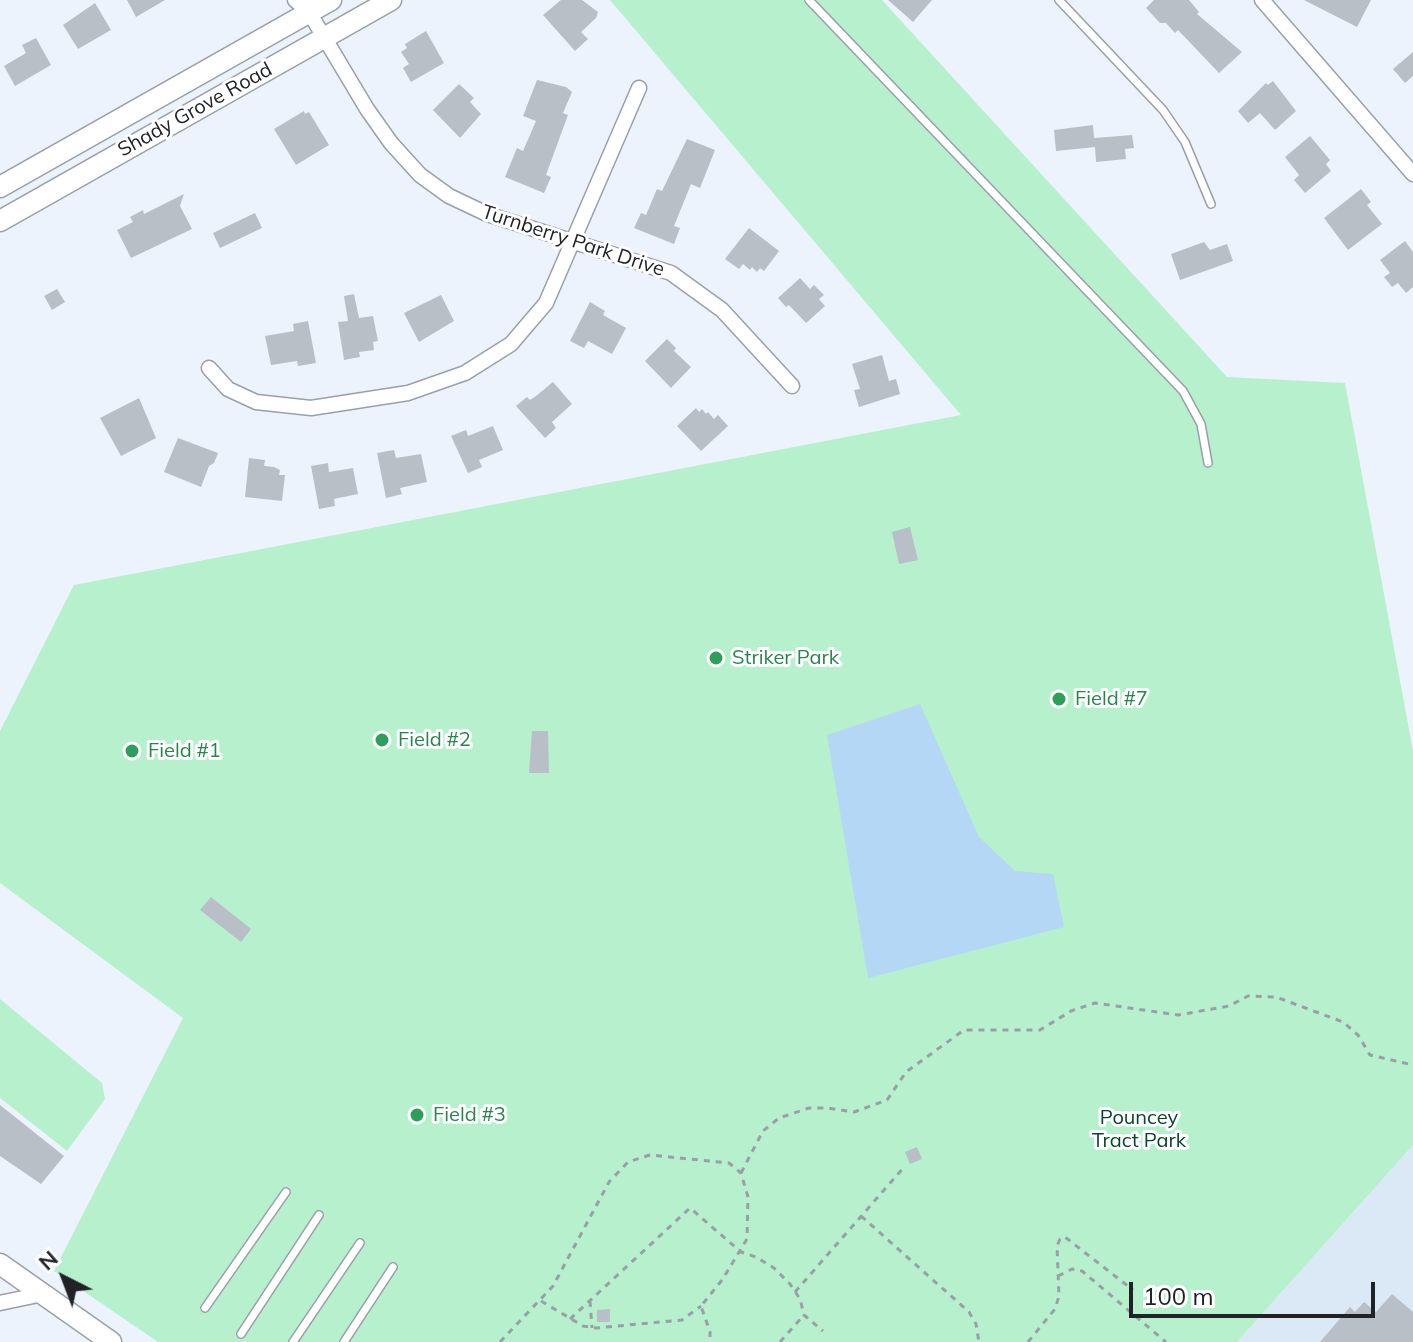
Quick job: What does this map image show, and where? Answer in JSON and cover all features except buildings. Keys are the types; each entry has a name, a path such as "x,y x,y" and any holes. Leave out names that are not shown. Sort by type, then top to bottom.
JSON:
{"main road":[{"name":"Shady Grove Road","path":"0,187 304,4 331,0"},
{"name":"Shady Grove Road","path":"0,221 391,0"},
{"path":"0,1264 111,1342"}],"street":[{"path":"1262,0 1413,174"},
{"name":"Turnberry Park Drive","path":"304,4 391,143 420,175 449,196 487,214 671,273 722,310 792,386"},
{"path":"209,368 228,389 256,402 311,408 408,393 465,373 511,344 546,303 639,88"},
{"path":"0,1303 43,1294"}],"lane":[{"path":"809,0 1183,391 1201,424 1208,463"},
{"path":"1059,0 1163,110 1185,142 1211,204"},
{"path":"205,1308 286,1192"},
{"path":"241,1334 319,1215"},
{"path":"293,1342 360,1243"},
{"path":"344,1342 393,1267"}],"path":[{"path":"741,1173 763,1131 779,1118 809,1108 854,1112 887,1100 906,1072 964,1030 1040,1030 1071,1011 1095,1003 1178,1015 1229,1006 1248,996 1276,997 1343,1022 1358,1035 1370,1055 1413,1065"},
{"path":"500,1342 553,1286 609,1182 628,1162 650,1155 671,1156 729,1163 741,1173 748,1197 747,1239 741,1252 701,1306 682,1320 592,1328 583,1326 541,1301"},
{"path":"795,1292 905,1166"},
{"path":"570,1319 690,1208 741,1252 774,1268 795,1292 804,1315 823,1331"},
{"path":"861,1216 969,1312 976,1324 979,1342"},
{"path":"1028,1342 1055,1309 1059,1296 1057,1246 1060,1239 1065,1237 1133,1290"},
{"path":"1058,1276 1072,1269 1082,1271 1166,1342"},
{"path":"590,1301 592,1328"},
{"path":"701,1306 710,1332 710,1342"},
{"path":"780,1342 804,1315"}],"shaded area":[{"path":"1413,1145 1413,1342 1237,1342"}],"green space":[{"name":"Striker Park","path":"610,0 882,0 1227,377 1345,383 1413,751 1413,1145 1237,1342 158,1342 54,1271 183,1018 0,883 0,731 74,585 961,415"},
{"path":"0,999 102,1083 105,1099 67,1151 0,1098"}],"water":[{"path":"920,704 979,837 1015,871 1053,874 1064,927 868,978 827,735"}],"place":[{"name":"Striker Park","path":"716,658"},
{"name":"Field #7","path":"1059,699"},
{"name":"Field #2","path":"382,740"},
{"name":"Field #1","path":"132,751"},
{"name":"Field #3","path":"417,1115"}],"park label":[{"name":"Pouncey Tract Park","path":"1139,1130"}]}
